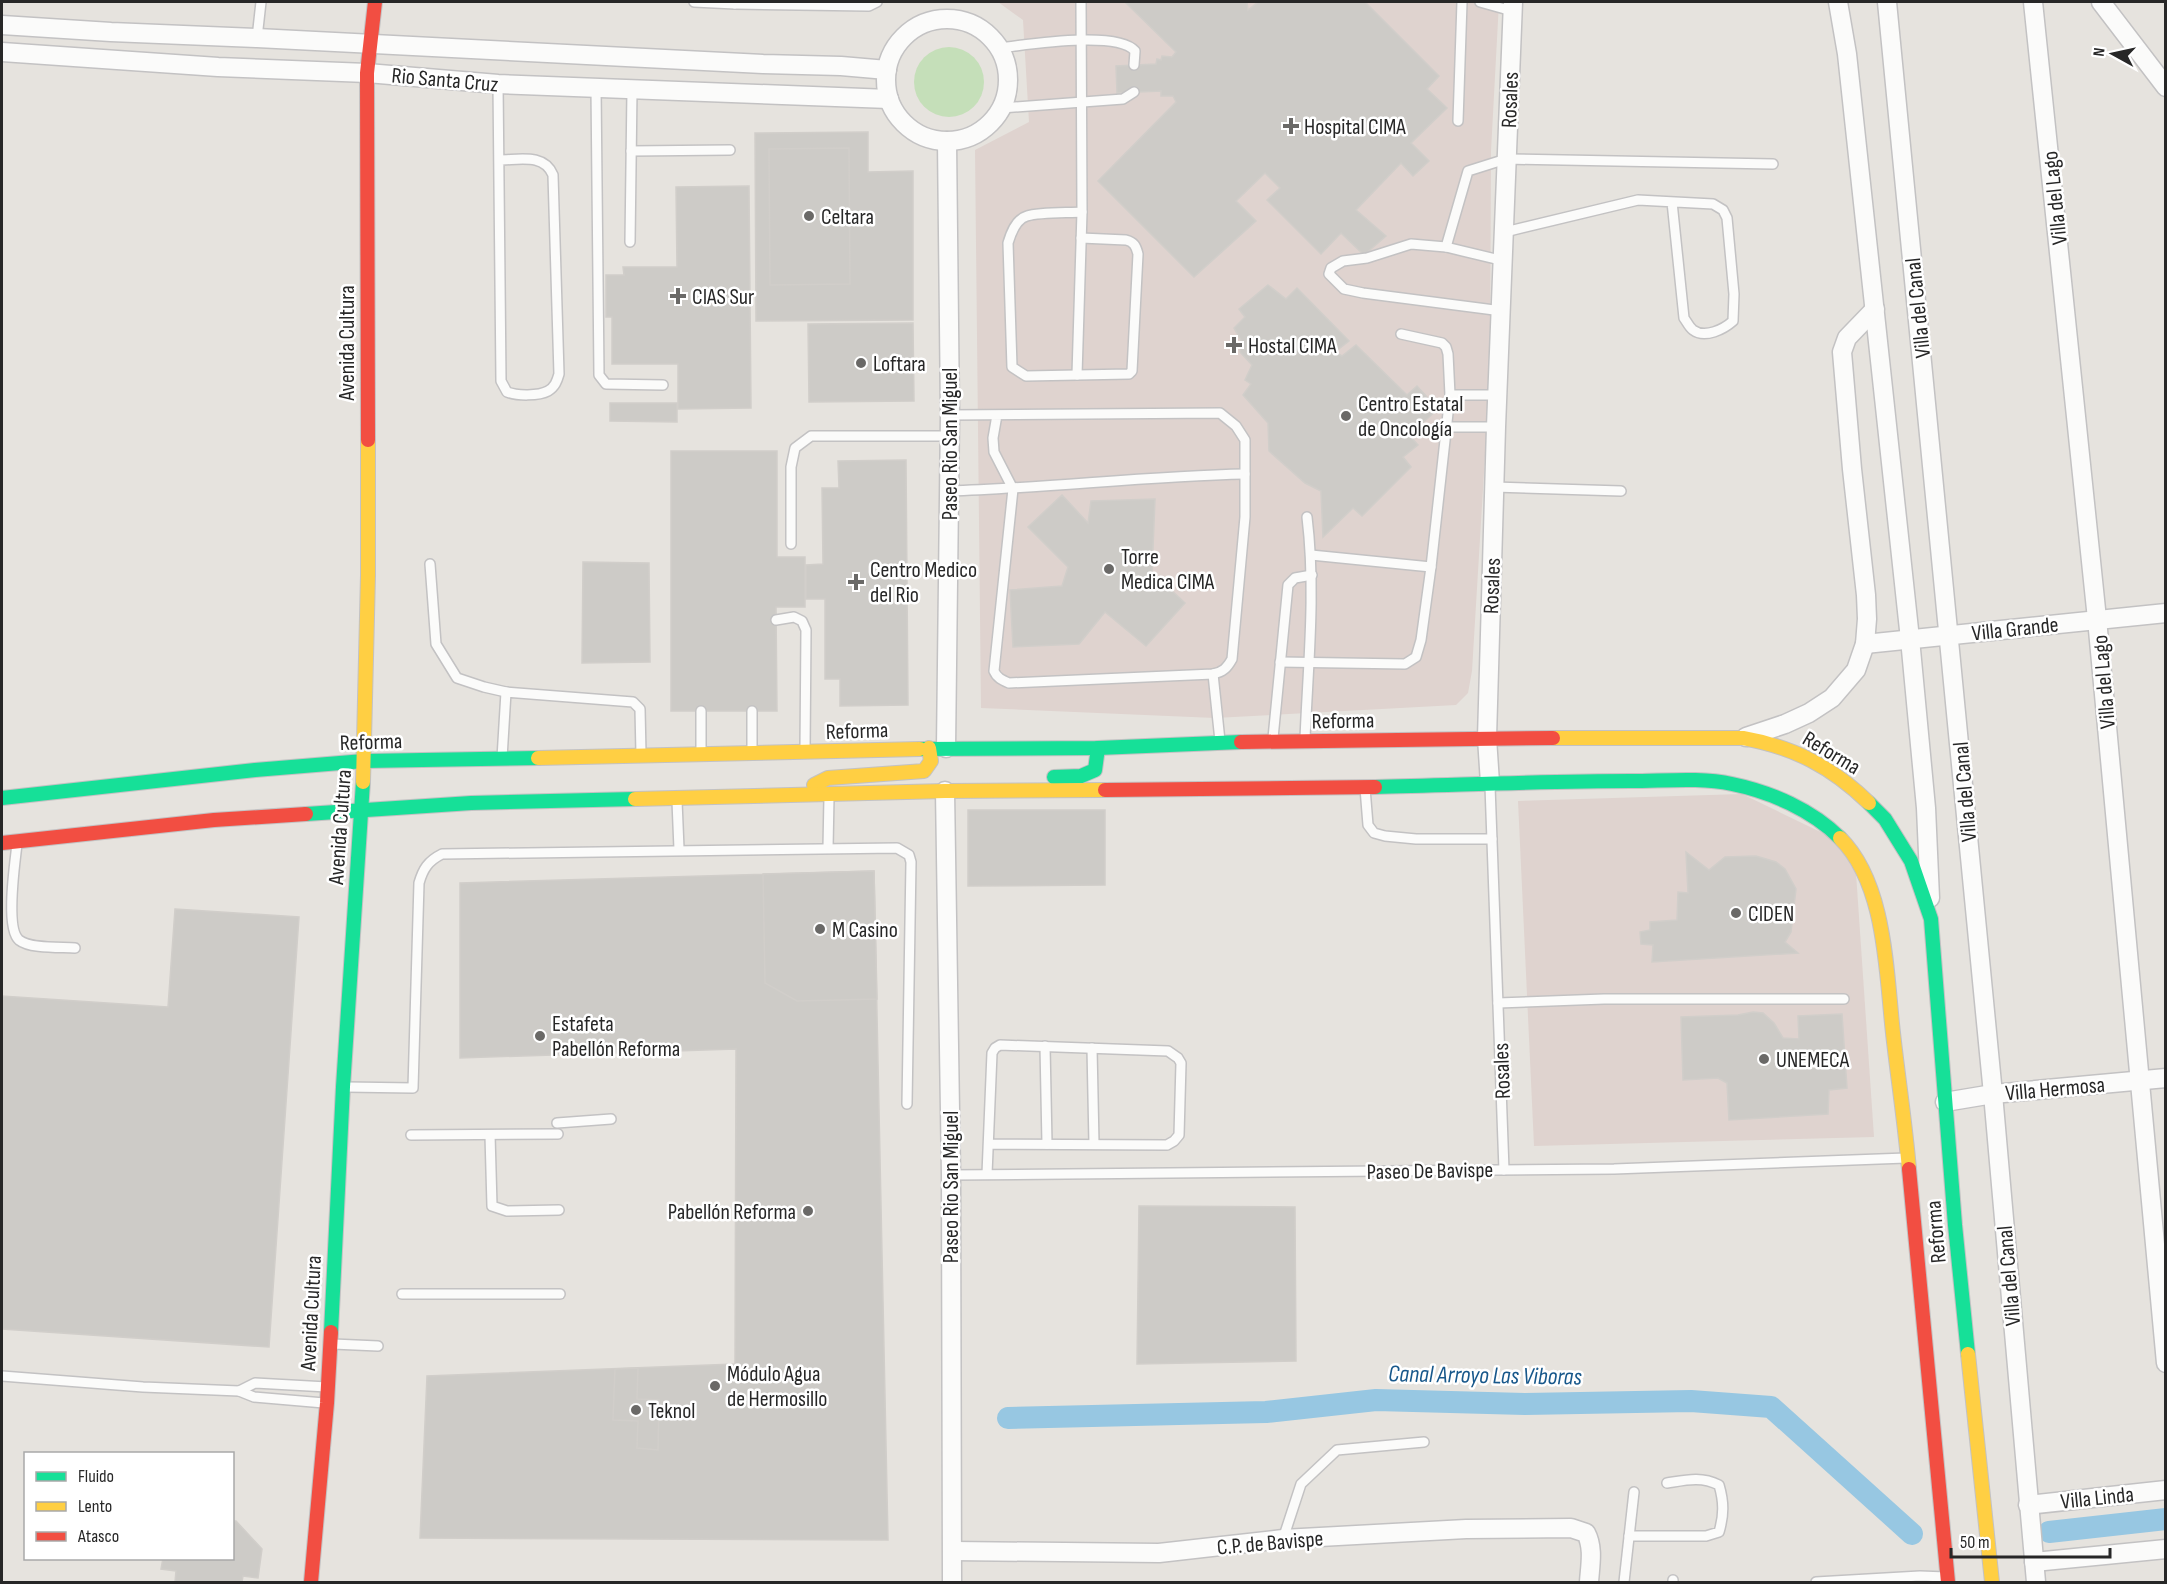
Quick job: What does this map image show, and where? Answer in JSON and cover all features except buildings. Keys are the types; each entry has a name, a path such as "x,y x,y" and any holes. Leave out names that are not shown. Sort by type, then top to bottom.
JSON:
{"main road":[{"name":"Avenida Cultura","path":"311,1582 327,1403 343,1087 364,761 368,575 367,72 375,2"},
{"name":"Reforma","path":"2,798 255,770 364,761 641,757 938,748 1098,748 1273,741 1487,738 1743,738 1771,743 1823,766 1850,785 1871,804 1895,833 1911,861 1931,918 1945,1102 1950,1226 1992,1582"},
{"path":"803,795 815,784 828,778 924,771 930,766 938,748"},
{"path":"972,791 997,783 1089,774 1095,770 1098,748"},
{"name":"Reforma","path":"2,843 214,820 361,808 471,803 945,791 1133,792 1490,783 1682,781 1729,783 1758,790 1787,801 1811,814 1849,847 1863,869 1879,917 1908,1158 1920,1230 1948,1580"}],"street":[{"name":"Villa del Canal","path":"1838,2 1847,54 1910,639 1926,808 1931,918"},
{"name":"Villa del Canal","path":"1887,2 1993,1094 2036,1582"},
{"name":"Villa del Lago","path":"2033,2 2097,619 2166,1363"},
{"path":"2101,2 2166,87"},
{"name":"Rosales","path":"1490,783 1487,738 1494,487 1512,6"},
{"path":"946,10 985,32 999,48 1006,67 1007,88 1001,108 988,125 971,136 947,141 931,139 913,131 898,117 889,99 886,70 893,51 907,34 946,10"},
{"name":"Rio Santa Cruz","path":"2,25 886,70"},
{"name":"Rio Santa Cruz","path":"2,52 218,67 367,72 498,84 889,99"},
{"name":"Paseo Rio San Miguel","path":"938,748 950,436 947,141"},
{"path":"1743,738 1785,724 1809,713 1832,698 1856,670 1865,644 1868,619 1851,469 1842,352 1847,338 1875,309"},
{"name":"Villa Grande","path":"1865,644 2166,613"},
{"name":"Paseo Rio San Miguel","path":"945,791 951,1175 952,1582"},
{"name":"Villa Hermosa","path":"1945,1102 1993,1094 2166,1078"},
{"name":"Villa Linda","path":"2028,1505 2166,1490"},
{"name":"C.P. de Bavispe","path":"953,1551 1159,1553 1283,1539 1466,1529 1571,1528 1586,1533 1591,1548 1589,1582"},
{"path":"2034,1562 2166,1549"}],"lane":[{"path":"257,38 261,2"},
{"path":"694,2 870,6 878,2"},
{"path":"1077,375 1082,212 1081,2"},
{"path":"1458,122 1462,2"},
{"path":"1480,2 1512,6"},
{"path":"999,48 1082,39 1131,46 1135,51 1134,65"},
{"path":"498,84 501,381 507,393 515,395 547,392 555,385 559,374 554,176 545,162 537,159 499,160"},
{"path":"596,88 599,375 606,384 663,386"},
{"path":"630,242 632,90"},
{"path":"1001,108 1123,99 1134,92"},
{"path":"631,151 730,150"},
{"path":"1446,247 1468,171 1506,159 1773,164"},
{"path":"1505,232 1535,227 1638,200 1713,204 1723,210 1727,219 1734,294 1733,321 1725,328 1702,334 1692,330 1684,318 1672,202"},
{"path":"1081,238 1126,240 1136,247 1138,254 1132,372 1129,374 1026,376 1012,367 1008,243 1012,231 1026,216 1082,212"},
{"path":"1502,311 1344,289 1329,274 1331,268 1343,261 1367,258 1412,244 1446,247 1504,261"},
{"path":"1280,662 1405,664 1416,657 1421,640 1431,567 1450,395 1449,362 1446,347 1442,343 1401,334"},
{"path":"1450,395 1498,395"},
{"path":"950,415 1220,413 1236,426 1245,440 1245,517 1232,659 1222,672 1009,683 1001,680 994,671 1013,489 994,452 993,438 997,415"},
{"path":"1446,427 1496,427"},
{"path":"791,544 791,468 795,448 811,435 950,436"},
{"path":"949,490 1013,489 1175,475 1245,474"},
{"path":"1494,487 1621,491"},
{"path":"1305,742 1311,575 1307,517"},
{"path":"1311,555 1431,567"},
{"path":"430,564 436,644 457,678 506,692 633,702 640,709 641,757"},
{"path":"1273,741 1288,585 1295,578 1311,575"},
{"path":"776,620 794,617 802,621 806,630 805,753"},
{"path":"1213,674 1220,743"},
{"path":"502,759 506,692"},
{"path":"701,711 701,755"},
{"path":"752,711 752,753"},
{"name":"Rosales","path":"1490,783 1504,1170"},
{"path":"1364,787 1368,825 1374,833 1416,839 1492,839"},
{"path":"828,848 829,795"},
{"path":"677,798 679,849"},
{"path":"17,841 11,916 13,933 21,942 29,944 75,948"},
{"path":"343,1087 413,1088 419,884 423,870 430,860 442,854 679,849 897,848 909,855 911,862 907,1104"},
{"path":"1498,1003 1604,999 1844,999"},
{"path":"987,1174 992,1053 1000,1045 1168,1051 1181,1063 1179,1135 1167,1145 989,1144"},
{"path":"1045,1046 1047,1144"},
{"path":"1092,1048 1094,1144"},
{"path":"557,1123 611,1119"},
{"path":"411,1135 558,1134"},
{"path":"490,1135 492,1206 507,1211 559,1210"},
{"name":"Paseo De Bavispe","path":"951,1175 1614,1169 1908,1158"},
{"path":"402,1294 560,1294"},
{"path":"329,1344 378,1346"},
{"path":"2,1376 143,1387 239,1391 254,1397 327,1403"},
{"path":"239,1391 255,1383 328,1387"},
{"path":"1283,1539 1301,1484 1336,1450 1424,1442"},
{"path":"1629,1536 1706,1536 1719,1532 1724,1517 1724,1501 1719,1485 1710,1480 1696,1479 1667,1483"},
{"path":"1624,1582 1634,1492"},
{"path":"1816,1582 1920,1576 1948,1580"}],"shaded area":[{"name":"Hostal CIMA","path":"998,2 1499,2 1491,151 1490,373 1472,671 1468,693 1456,705 1215,718 981,708 975,150 1029,122 1023,20"},
{"path":"1742,794 1833,838 1856,873 1874,1137 1534,1146 1518,801"}],"green space":[{"path":"949,47 962,50 974,57 981,69 984,82 981,95 974,107 962,114 949,117 936,114 924,107 917,95 914,82 917,69 924,57 936,50"}],"waterway":[{"name":"Canal Arroyo Las Viboras","path":"1008,1418 1266,1412 1376,1400 1525,1404 1691,1401 1771,1407 1912,1534"},
{"name":"Canal Arroyo Las Viboras","path":"2049,1532 2166,1519"}],"traffic: fast":[{"path":"920,749 1098,748 1241,742"},
{"path":"1054,777 1081,776 1095,770 1098,748"},
{"path":"2,798 255,770 364,761 538,758"},
{"path":"1375,787 1535,782 1682,780 1720,782 1747,787 1776,797 1817,819 1840,838"},
{"path":"331,1332 343,1087 363,782"},
{"path":"306,814 471,803 635,799"},
{"path":"1869,803 1885,819 1911,861 1931,919 1955,1225 1968,1354"}],"traffic: slow":[{"path":"363,782 368,575 368,440"},
{"path":"1553,738 1743,738 1779,747 1811,760 1841,779 1869,803"},
{"path":"814,785 828,778 924,771 931,761 929,748"},
{"path":"538,758 920,749"},
{"path":"635,799 945,791 1105,790"},
{"path":"1840,838 1855,857 1867,879 1881,930 1909,1169"},
{"path":"1968,1354 1992,1582"}],"traffic: jam":[{"path":"368,440 367,73 375,2"},
{"path":"1241,742 1553,738"},
{"path":"1105,790 1375,787"},
{"path":"2,843 214,820 306,814"},
{"path":"1909,1169 1948,1582"},
{"path":"311,1582 331,1332"}],"place":[{"name":"Hospital CIMA","path":"1291,126"},
{"name":"Celtara","path":"809,216"},
{"name":"CIAS Sur","path":"678,296"},
{"name":"Hostal CIMA","path":"1234,345"},
{"name":"Loftara","path":"861,363"},
{"name":"Centro Estatal de Oncología","path":"1346,416"},
{"name":"Torre Medica CIMA","path":"1109,569"},
{"name":"Centro Medico del Rio","path":"856,582"},
{"name":"CIDEN","path":"1736,913"},
{"name":"M Casino","path":"820,929"},
{"name":"Estafeta Pabellón Reforma","path":"540,1036"},
{"name":"UNEMECA","path":"1764,1059"},
{"name":"Pabellón Reforma","path":"808,1211"},
{"name":"Módulo Agua de Hermosillo","path":"715,1386"},
{"name":"Teknol","path":"636,1410"}]}
